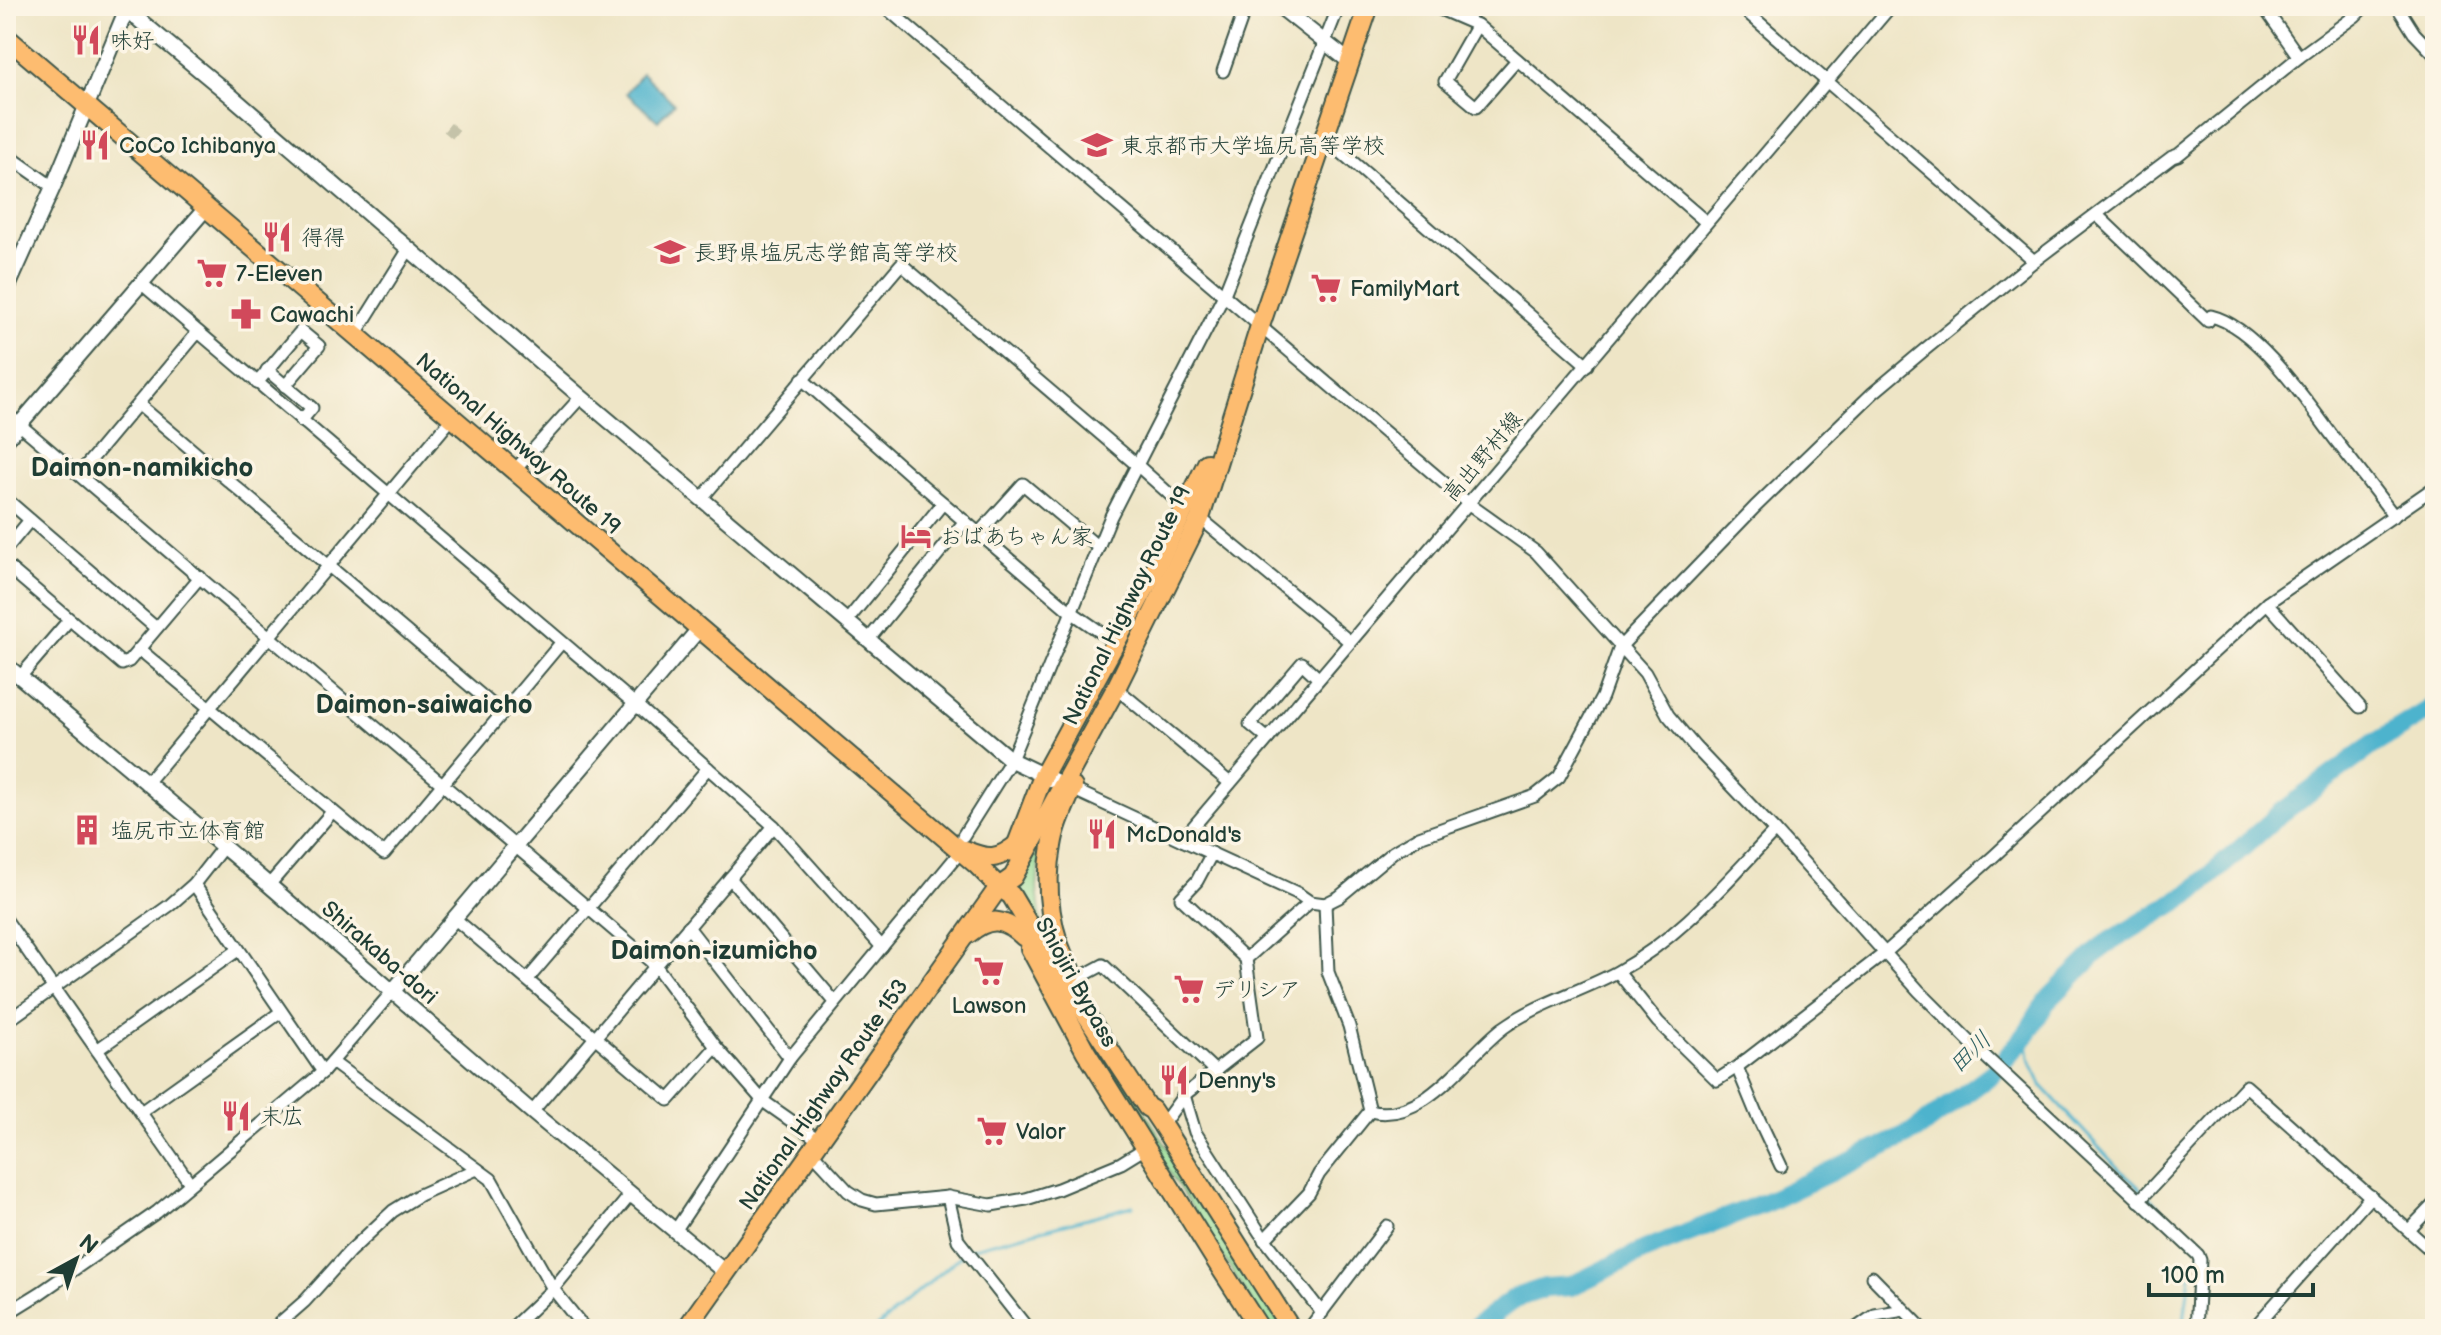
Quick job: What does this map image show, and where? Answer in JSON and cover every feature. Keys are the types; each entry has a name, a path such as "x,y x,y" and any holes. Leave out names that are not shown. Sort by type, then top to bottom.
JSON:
{"highway":[{"name":"National Highway Route 19","path":"1067,786 1132,656 1193,514 1211,454 1260,326 1369,6"},
{"name":"National Highway Route 19","path":"7,37 699,629 959,844 999,887"},
{"name":"National Highway Route 19","path":"999,887 1043,776 1115,642 1193,514"},
{"path":"999,887 1013,877 1067,786"},
{"path":"1067,786 1052,844 1049,871 1049,898 1055,935 1075,980 1157,1117"},
{"path":"959,844 979,856 991,858 1001,856 1019,843"},
{"name":"National Highway Route 153","path":"686,1329 999,887"},
{"name":"Shiojiri Bypass","path":"999,887 1086,1052 1260,1329"},
{"name":"Shiojiri Bypass","path":"999,887 1011,895 1291,1329"},
{"path":"964,937 978,926 1001,921 1010,924 1024,937"}],"street":[{"path":"884,6 1469,504 1536,552 1645,673 1668,715 1695,747 1919,991 2010,1079 2143,1196 2198,1255 2196,1329"},
{"path":"1223,71 1246,6"},
{"path":"1279,6 1350,62"},
{"path":"675,1231 790,1058 882,947 959,844 1011,760 1070,611 1127,483 1223,297 1339,6"},
{"path":"1433,6 1477,25 1706,222"},
{"path":"1740,6 2034,261"},
{"name":"高出野村線","path":"1182,840 1891,6"},
{"path":"2263,6 2299,57"},
{"path":"6,291 128,8 581,397 1011,760 1297,893 1310,902 1325,904 1339,897 1393,852 1419,837 1535,796 1559,777 1602,697 1620,647 1755,507 1873,393 2034,261 2178,155 2365,6"},
{"path":"2397,6 2414,33 2435,55"},
{"path":"1477,25 1445,81 1476,107 1517,60"},
{"path":"1323,141 1333,145 1491,279 1587,365"},
{"path":"6,154 53,187"},
{"path":"6,440 206,208"},
{"path":"2097,215 2208,321 2211,316 2227,320 2255,344 2295,385 2394,516"},
{"path":"355,335 409,249"},
{"path":"702,498 901,264 1193,514 1349,641"},
{"path":"141,283 774,826 882,947"},
{"path":"257,383 301,331 319,346 285,386"},
{"path":"79,474 198,332"},
{"path":"267,370 312,408 301,421"},
{"path":"802,379 1070,611 1132,656"},
{"path":"514,471 581,397"},
{"path":"138,404 502,713"},
{"path":"6,413 655,965 716,1047 763,1101 816,1146 848,1191 876,1204 948,1197 991,1205 1026,1199 1121,1163 1147,1147"},
{"path":"146,784 453,417"},
{"path":"979,533 1023,484 1098,547"},
{"path":"1618,972 1658,1022 1717,1080 1885,953 2267,603 2435,487"},
{"path":"6,499 156,628"},
{"path":"847,621 943,503"},
{"path":"6,549 30,520"},
{"path":"869,639 965,521"},
{"path":"6,565 122,664 129,661 200,577"},
{"path":"2267,603 2360,707"},
{"path":"20,677 69,620"},
{"path":"6,1314 157,1212 323,1072 699,629"},
{"path":"139,649 384,854 561,643"},
{"path":"1268,739 1250,724 1302,663 1318,678"},
{"name":"Shirakaba-dori","path":"6,665 726,1273"},
{"path":"1097,676 1116,688 1230,783"},
{"path":"528,979 708,768"},
{"path":"269,885 332,812"},
{"path":"532,1112 774,826"},
{"path":"1370,1111 1394,1113 1411,1107 1445,1084 1501,1029 1533,1010 1618,972 1675,933 1775,831"},
{"path":"6,1022 170,905 194,884 223,847"},
{"path":"1157,1117 1257,1038 1246,959 1181,898 1197,881 1212,853"},
{"path":"730,878 835,1002"},
{"path":"194,884 323,1072"},
{"path":"1246,959 1310,902"},
{"path":"1325,904 1328,972 1349,1026 1370,1111"},
{"path":"454,918 669,1100 716,1047"},
{"path":"6,920 190,1183"},
{"path":"688,927 790,1058"},
{"path":"97,1050 238,950"},
{"path":"1075,980 1103,965 1216,1072"},
{"path":"141,1112 281,1012"},
{"path":"332,1062 491,1179 553,1289 585,1329"},
{"path":"1737,1067 1781,1166"},
{"path":"2143,1196 2246,1086 2435,1254"},
{"path":"1184,1095 1195,1132 1264,1240 1322,1313"},
{"path":"1264,1240 1309,1193 1319,1174 1370,1111"},
{"path":"273,1329 305,1301 349,1252 393,1211 419,1195 477,1169"},
{"path":"511,1329 553,1289 631,1194"},
{"path":"2253,1329 2371,1196"},
{"path":"948,1197 958,1240 1028,1329"},
{"path":"2409,1230 2435,1203"},
{"path":"1309,1329 1387,1226"},
{"path":"1872,1277 1923,1329"},
{"path":"1855,1329 1875,1315 1904,1310"}],"green space":[{"path":"1040,847 1037,888 1045,944 1016,887"},
{"path":"1015,909 1283,1329 1269,1329 1094,1053"}],"water":[{"path":"642,73 674,103 658,121 626,93"}],"waterway":[{"name":"田川","path":"1474,1329 1515,1298 1545,1288 1571,1286 1645,1250 1767,1202 1915,1131 1993,1073 2026,1035 2046,1002 2103,946 2192,892 2281,813 2374,744 2435,706"},
{"path":"2026,1035 2029,1058 2041,1085 2144,1192"},
{"path":"2149,1197 2193,1238"},
{"path":"970,1249 1133,1206"},
{"path":"875,1329 963,1254"},
{"path":"2183,1329 2192,1260"}],"tunnel":[{"path":"448,135 458,123"}],"place":[{"name":"味好","path":"86,40"},
{"name":"CoCo Ichibanya","path":"95,145"},
{"name":"東京都市大学塩尻高等学校","path":"1097,145"},
{"name":"得得","path":"277,237"},
{"name":"長野県塩尻志学館高等学校","path":"670,252"},
{"name":"7-Eleven","path":"212,273"},
{"name":"FamilyMart","path":"1326,288"},
{"name":"Cawachi","path":"246,314"},
{"name":"おばあちゃん家","path":"916,536"},
{"name":"塩尻市立体育館","path":"87,830"},
{"name":"McDonald's","path":"1102,834"},
{"name":"Lawson","path":"989,971"},
{"name":"デリシア","path":"1189,989"},
{"name":"Denny's","path":"1174,1080"},
{"name":"末広","path":"236,1116"},
{"name":"Valor","path":"992,1131"}],"district":[{"name":"Daimon-namikicho","path":"142,467"},
{"name":"Daimon-saiwaicho","path":"424,704"},
{"name":"Daimon-izumicho","path":"714,950"}]}
